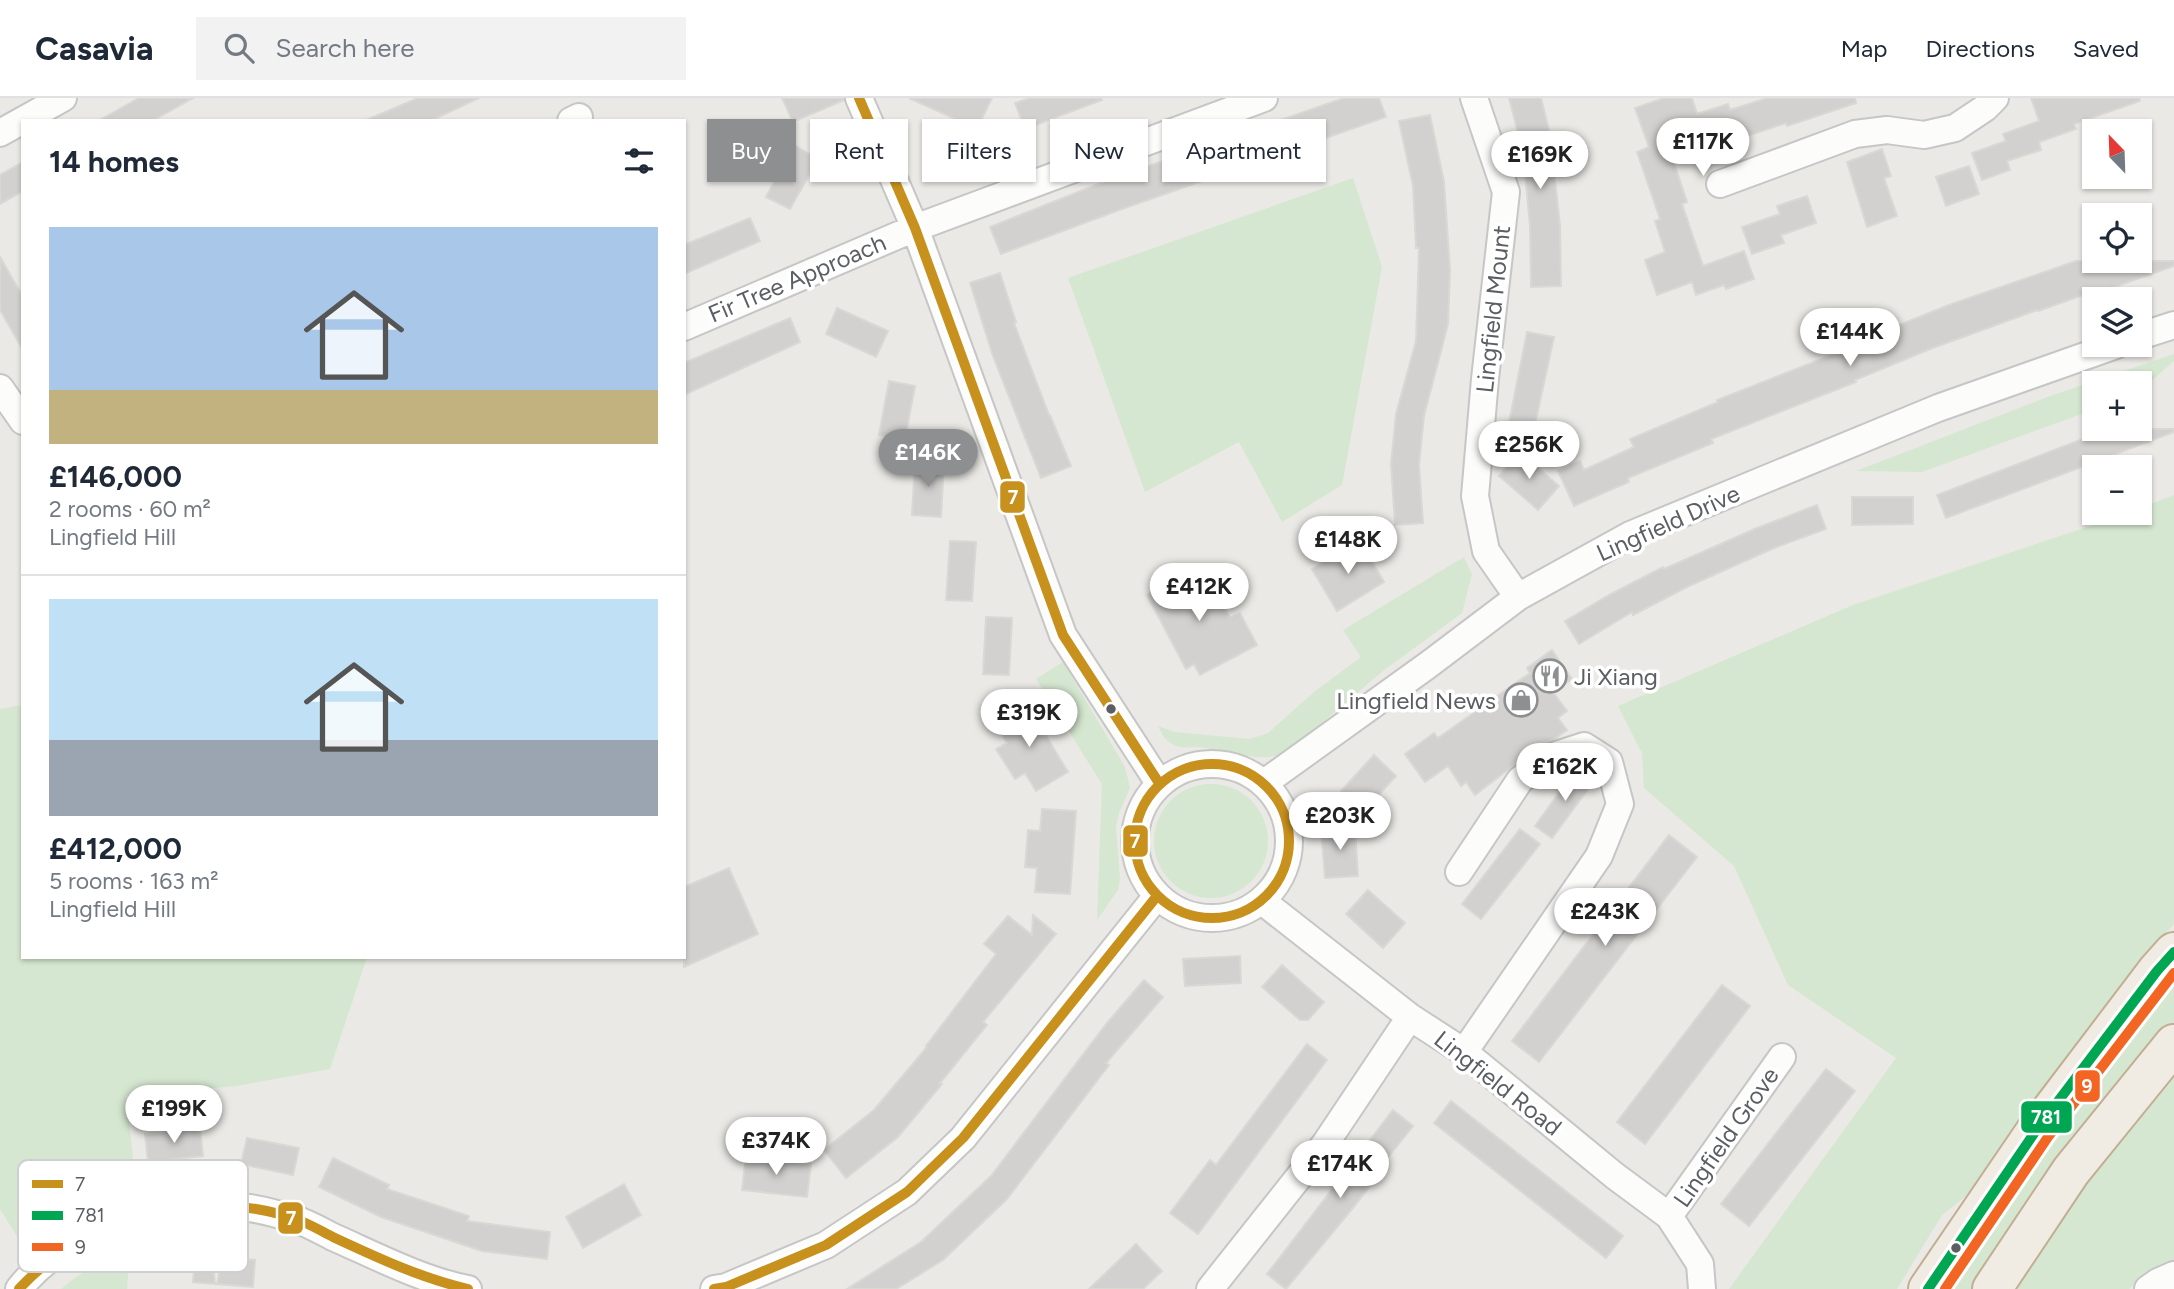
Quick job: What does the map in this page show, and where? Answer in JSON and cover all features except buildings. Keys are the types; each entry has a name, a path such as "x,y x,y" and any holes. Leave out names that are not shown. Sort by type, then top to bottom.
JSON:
{"highway":[{"path":"1928,1289 2037,1129 2174,952"},
{"path":"1992,1289 2071,1171 2174,1044"}],"street":[{"path":"25,119 63,98"},
{"path":"859,98 915,228 1063,635 1159,783"},
{"name":"Fir Tree Approach","path":"686,326 915,228 1264,98"},
{"name":"Lingfield Mount","path":"1474,98 1506,192 1475,496 1486,551 1518,597"},
{"path":"1720,184 1855,134 1888,130 1924,135 1955,128 1995,98"},
{"path":"0,133 21,121"},
{"path":"2152,332 2174,325"},
{"name":"Lingfield Drive","path":"1264,783 1428,666 1518,597 1630,535 1938,408 2082,357"},
{"path":"0,388 21,418"},
{"path":"1459,872 1520,780 1550,757 1584,746 1609,762 1620,804 1599,856 1464,1052"},
{"path":"1217,763 1243,769 1264,783 1280,804 1287,822 1289,849 1279,880 1262,901 1244,911 1218,918 1191,916 1157,896 1141,874 1133,841 1138,814 1159,783 1181,769 1217,763"},
{"path":"722,1288 826,1245 907,1192 963,1138 1157,896"},
{"name":"Lingfield Road","path":"1262,901 1410,1017 1464,1052 1615,1176 1670,1216 1700,1265 1702,1289"},
{"path":"1210,1289 1325,1144 1410,1017"},
{"name":"Lingfield Grove","path":"1670,1216 1782,1058"},
{"path":"248,1209 295,1219 396,1265 468,1289"},
{"path":"19,1289 35,1272"},
{"path":"2148,1289 2174,1275"}],"green space":[{"path":"1353,178 1382,267 1342,485 1282,522 1239,442 1145,492 1068,278"},
{"path":"2174,354 2174,361 2152,380 2152,371 2124,371"},
{"path":"2082,385 2082,414 1922,472 1856,471"},
{"path":"2174,495 2174,924 2142,960 1979,1186 1942,1215 1897,1289 1729,1289 1896,1058 1788,985 1734,866 1644,788 1642,753 1618,706 1853,605 2093,525 2152,525 2152,503"},
{"path":"1464,557 1472,574 1462,613 1383,671 1289,751 1256,757 1208,748 1181,747 1170,742 1161,732 1158,726 1175,732 1250,739 1268,733 1314,692 1361,657 1343,630"},
{"path":"1063,662 1125,767 1130,788 1116,827 1120,879 1118,890 1097,920 1102,784 1036,679"},
{"path":"21,707 21,959 366,959 330,1069 236,1086 126,1096 133,1160 18,1160 18,1238 0,1209 0,709"},
{"path":"1211,784 1233,788 1251,801 1264,819 1268,841 1264,863 1251,881 1233,894 1211,898 1189,894 1171,881 1158,863 1154,841 1158,819 1171,801 1189,788"},
{"path":"2174,974 2174,1022 2100,1107 1974,1289 1947,1289 2000,1208"},
{"path":"2174,1070 2174,1260 2144,1275 2129,1289 2009,1289 2077,1189"},
{"path":"85,1272 128,1272 127,1289 61,1289"}],"transit line":[{"name":"7","path":"859,98 915,228 1063,635 1159,783"},
{"name":"7","path":"1212,764 1241,770 1266,787 1283,812 1289,841 1283,870 1266,895 1241,912 1212,918 1183,912 1158,895 1141,870 1135,841 1141,812 1158,787 1183,770 1212,764"},
{"name":"7","path":"714,1289 726,1287 826,1245 907,1192 963,1138 1157,896"},
{"name":"781","path":"1928,1289 2037,1129 2174,952"},
{"name":"9","path":"1945,1289 2048,1137 2174,973"},
{"name":"7","path":"248,1208 301,1221 400,1267 468,1289"},
{"name":"7","path":"19,1289 37,1272"}],"place":[{"name":"Ji Xiang","path":"1550,676"},
{"name":"Lingfield News","path":"1521,700"}]}
